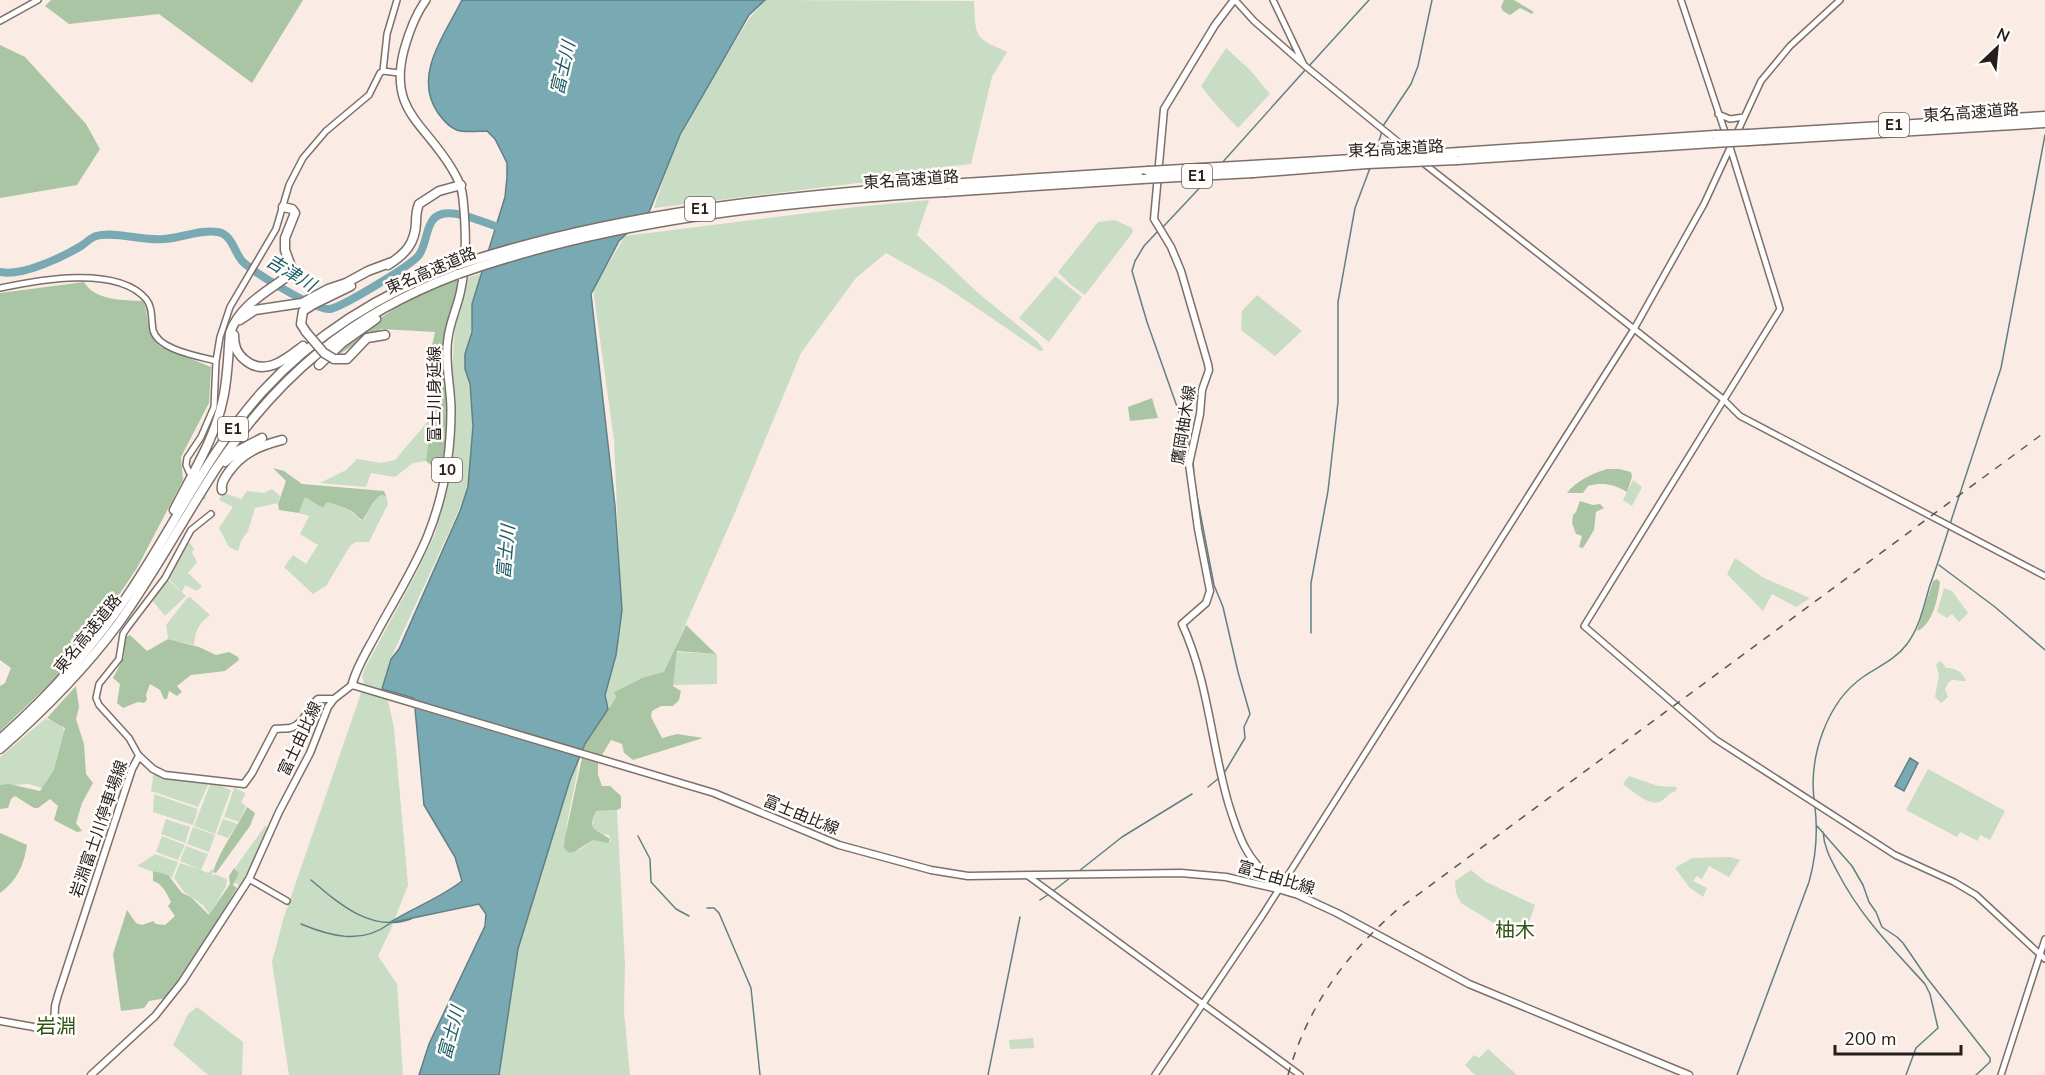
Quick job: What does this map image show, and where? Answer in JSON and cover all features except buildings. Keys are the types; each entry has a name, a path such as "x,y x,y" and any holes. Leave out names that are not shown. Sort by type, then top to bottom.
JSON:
{"highway":[{"name":"東名高速道路","path":"0,749 77,667 147,565 208,464 262,393 292,362 366,307 397,291 550,238 705,208 770,199 1142,179 1368,161 2042,120"},
{"name":"東名高速道路","path":"947,188 1148,171 1252,169"},
{"path":"385,335 367,338 347,359 334,359 324,353 306,332 301,320 306,309 328,289 392,262 404,254 411,245 415,232 419,204 439,191 461,184"},
{"path":"147,565 207,447 218,418 225,388 232,325 247,307 291,273 292,266 285,250 285,238 295,216 292,209 283,207"},
{"name":"東名高速道路","path":"77,667 103,644 136,598 195,502 253,417 276,391 336,338 406,296 447,278 458,269"},
{"path":"319,364 368,324 409,298 447,278"},
{"path":"319,298 292,305 255,310 244,316 236,328 235,348 243,359 259,367 277,364 359,308 397,291"},
{"path":"195,502 225,462 239,450 262,438"},
{"path":"222,490 223,481 242,457 256,447 282,440"},
{"name":"東名高速道路","path":"0,739 61,686"}],"main road":[{"name":"富士川身延線","path":"352,685 425,541 442,495 446,475 451,409 448,338 461,290 465,237 461,184 446,159 411,115 404,102 399,73 409,33 426,0"},
{"name":"鷹岡柚木線","path":"1235,0 1215,25 1164,109 1154,219 1172,247 1209,364 1189,464 1210,591 1206,603 1182,624 1196,661 1205,695 1221,778 1233,818 1245,848 1278,889"},
{"name":"富士由比線","path":"91,1075 164,1006 249,879 279,812 310,753 325,715 334,699 352,685 714,794 839,845 920,867 968,876 1181,873 1226,877 1278,889 1298,895 1337,913 1469,984 1689,1075"},
{"name":"岩淵富士川停車場線","path":"0,1021 50,1030 54,1028 58,995 132,769 139,756 153,769 165,775 244,784 277,727 288,728 298,725 315,701 334,699"}],"street":[{"path":"0,21 38,0"},
{"path":"189,472 186,465 187,458 201,437 214,407 216,361 220,337 228,313 276,229 289,185 303,158 333,125 369,95 378,76 384,71 387,34 397,0"},
{"path":"1235,0 1254,21 1304,65 1723,399 1740,416 2045,576"},
{"path":"1273,0 1304,65"},
{"path":"1681,0 1730,147 1780,309 1584,626 1715,739 1886,850 1976,895 2043,957"},
{"path":"1155,1075 1278,889 1634,329 1704,204 1756,90 1769,70 1790,46 1840,0"},
{"path":"384,71 399,73"},
{"path":"1718,114 1730,119 1744,117"},
{"path":"0,288 53,279 98,279 125,284 147,299 151,308 153,330 159,341 177,350 216,361"},
{"path":"139,756 129,738 99,705 96,689 119,659 123,634 165,578 191,530 211,514"},
{"path":"1028,876 1300,1075"},
{"path":"249,879 287,901"},
{"path":"2001,1075 2043,957 2045,939"}],"green space":[{"path":"51,0 303,0 252,83 159,14 69,24 45,6"},
{"path":"765,0 974,1 978,34 988,43 1007,52 992,77 971,164 943,167 937,178 858,183 654,208 672,152 712,79 749,19"},
{"path":"1504,0 1514,0 1534,12 1532,14 1520,8 1510,15 1501,7"},
{"path":"0,45 25,57 86,124 100,149 77,185 0,198"},
{"path":"1226,48 1251,71 1270,94 1238,128 1201,86"},
{"path":"929,200 917,235 977,292 1037,341 1044,350 1040,351 943,285 886,253 856,278 801,353 736,510 664,673 640,679 614,692 616,697 607,710 605,695 615,661 621,601 614,440 593,289 625,236"},
{"path":"1115,220 1132,228 1133,232 1085,295 1058,272 1098,222"},
{"path":"480,274 472,301 471,330 465,355 473,422 468,487 389,662 382,689 388,701 394,728 408,885 378,956 397,984 403,1075 289,1075 272,962 283,920 359,699 365,668 435,534 448,486 454,452 456,400 452,375 455,324 469,277"},
{"path":"1055,276 1082,297 1049,342 1019,318"},
{"path":"462,279 449,317 446,341 450,423 440,472 426,461 435,393 429,359 435,332 381,329 336,356 337,352 350,341 412,298"},
{"path":"84,282 95,293 102,296 118,300 143,301 152,337 161,347 211,367 209,403 181,457 183,480 137,568 90,638 61,673 0,731 0,686 5,683 11,668 0,660 0,293"},
{"path":"1257,295 1302,331 1275,356 1241,330 1242,311"},
{"path":"1152,398 1158,418 1130,421 1128,407"},
{"path":"429,420 432,423 426,461 413,463 395,477 371,473 366,487 320,483 346,470 357,459 381,463 395,460"},
{"path":"273,468 284,471 302,484 384,491 386,496 381,495 373,502 363,520 342,507 327,502 323,508 305,497 299,513 279,510 278,504 286,481"},
{"path":"1607,469 1631,472 1632,477 1627,492 1598,484 1588,486 1583,493 1567,493 1585,478"},
{"path":"1633,480 1642,487 1632,506 1623,500"},
{"path":"272,489 280,496 278,503 255,508 248,531 238,551 229,547 219,528 233,507 219,500 224,493 241,499 247,491 264,493"},
{"path":"382,495 386,496 388,504 369,542 356,542 350,546 326,586 313,594 284,567 293,555 306,564 318,545 300,534 309,516 299,513 305,497 335,504 349,510 360,520 364,520 372,502"},
{"path":"1580,501 1593,505 1600,504 1604,508 1596,512 1594,530 1583,548 1579,547 1582,536 1576,534 1572,523"},
{"path":"190,543 197,562 188,573 202,586 197,591 185,585 182,592 167,577 186,544"},
{"path":"1735,558 1762,577 1810,598 1796,607 1772,594 1763,611 1727,574"},
{"path":"166,578 186,596 165,616 151,599"},
{"path":"1937,579 1940,582 1934,610 1927,623 1917,631 1933,581"},
{"path":"1944,588 1952,591 1968,613 1959,622 1952,614 1947,618 1937,612"},
{"path":"190,597 210,615 198,628 194,645 168,639 166,625"},
{"path":"686,625 716,654 677,651 673,686 681,691 679,700 673,706 661,706 652,711 651,717 662,738 677,734 703,738 633,760 624,753 622,744 611,740 602,755 583,749 616,697 614,692 642,678 664,672"},
{"path":"130,635 147,651 168,639 199,647 216,655 229,652 239,660 225,671 191,675 177,686 182,692 177,696 169,691 167,699 164,699 160,690 150,684 146,695 147,700 144,703 138,702 123,708 117,703 120,684 113,678 124,657 125,637"},
{"path":"677,652 717,654 717,684 673,685"},
{"path":"1941,661 1946,668 1961,673 1966,681 1952,680 1945,689 1948,697 1941,703 1935,697 1939,675 1936,664"},
{"path":"76,686 79,707 76,719 84,744 86,774 93,783 82,803 76,823 82,831 77,832 54,820 58,806 50,799 38,808 34,808 15,796 11,799 8,808 0,809 0,785 9,784 40,791 54,770 65,728 47,718"},
{"path":"45,719 60,723 65,732 56,770 44,789 29,784 0,786 0,757"},
{"path":"582,758 598,763 598,775 602,786 610,786 621,796 621,808 596,811 593,818 593,827 610,839 608,843 593,840 569,853 564,848 565,837"},
{"path":"579,759 565,848 570,853 581,849 593,840 611,841 609,835 596,833 593,826 594,811 617,810 625,964 624,1011 630,1075 495,1075 508,995 541,846"},
{"path":"1928,769 2005,811 1990,840 1980,835 1978,841 1960,832 1957,837 1906,810"},
{"path":"154,772 164,777 209,783 198,807 151,791"},
{"path":"1629,776 1658,786 1677,787 1676,791 1659,802 1649,801 1623,784"},
{"path":"211,782 231,790 215,834 194,826"},
{"path":"234,788 246,793 241,802 246,806 239,822 224,817"},
{"path":"154,794 198,809 193,825 153,812"},
{"path":"247,807 255,813 250,826 216,873 213,872 220,855"},
{"path":"166,819 190,827 185,843 161,834"},
{"path":"223,819 238,824 228,838 217,834"},
{"path":"265,826 270,828 240,886 234,882 239,873 235,868"},
{"path":"193,827 215,835 209,852 187,844"},
{"path":"0,833 27,845 19,872 0,893"},
{"path":"162,836 185,845 178,860 156,852"},
{"path":"186,846 208,854 201,870 208,873 213,868 212,878 214,874 227,879 226,886 210,915 203,905 184,892 174,878 180,863 199,869 180,861"},
{"path":"155,854 178,862 172,878 137,866"},
{"path":"1730,857 1740,860 1729,877 1709,866 1702,879 1697,876 1693,881 1707,888 1703,897 1689,887 1675,868 1692,858"},
{"path":"234,868 239,873 233,885 237,888 196,956 167,998 149,1001 144,1008 121,1011 113,954 127,910 136,923 142,925 153,921 156,924 165,925 175,916 168,906 171,902 166,892 153,881 153,871 168,875 182,893 191,897 209,915 230,884 229,876"},
{"path":"1471,870 1486,882 1535,905 1529,922 1518,938 1461,903 1456,893 1455,881"},
{"path":"197,1007 243,1042 242,1075 208,1075 173,1045 188,1014"},
{"path":"1033,1038 1034,1048 1010,1049 1009,1040"},
{"path":"1488,1049 1517,1075 1475,1075 1465,1065 1474,1055 1479,1058"}],"water":[{"name":"富士川","path":"462,0 765,0 749,15 680,135 649,212 619,241 591,294 615,506 622,610 616,655 605,695 608,709 585,744 570,780 518,949 499,1075 419,1075 429,1044 485,926 486,914 479,904 389,923 445,893 462,881 455,857 424,805 414,698 382,689 391,659 399,649 460,511 468,487 473,426 465,354 472,332 472,304 505,197 507,163 495,139 487,131 464,132 454,129 438,113 431,99 428,85 434,55"},
{"path":"1910,758 1918,763 1904,791 1895,786"}],"pier":[{"path":"379,689 585,751 583,758 411,707 411,700"}],"waterway":[{"path":"1309,66 1369,0"},
{"path":"1383,126 1411,84 1418,66 1432,0"},
{"path":"1221,164 1306,69"},
{"path":"1375,155 1382,131"},
{"path":"1950,524 2001,368 2045,135"},
{"path":"1311,633 1311,583 1328,491 1338,402 1338,302 1355,208 1370,168"},
{"path":"1162,228 1208,179"},
{"name":"吉津川","path":"0,272 19,272 42,265 96,236 164,239 218,232 230,240 243,262 260,274 299,298 330,309 362,294 414,260 422,250 432,220 436,216 456,214 504,229"},
{"path":"1158,231 1144,246 1132,271 1189,448"},
{"path":"1193,459 1194,478"},
{"path":"1196,491 1214,585 1223,607 1250,714 1244,727 1245,738 1223,775"},
{"path":"1814,799 1814,765 1830,715 1850,688 1897,654 1907,644 1921,616 1949,528"},
{"path":"1939,565 1995,607 2045,650"},
{"path":"1208,787 1219,778"},
{"path":"1079,871 1122,837 1192,794"},
{"path":"1737,1075 1809,882 1816,845 1815,807"},
{"path":"1817,826 1852,866 1882,927 1903,943 1927,978 1990,1058 1990,1062 1976,1075"},
{"path":"1823,832 1830,857 1846,887 1877,930 1925,984 1930,994 1938,1028 1916,1048 1906,1075"},
{"path":"638,836 650,859 651,882 676,909 689,916"},
{"path":"1053,891 1070,878"},
{"path":"311,880 357,914 383,922 411,919"},
{"path":"1040,900 1049,894"},
{"path":"707,908 714,908 719,913 751,988 760,1075"},
{"path":"988,1075 1020,917"},
{"path":"301,924 323,932 345,936 368,935 389,924"}],"tunnel":[{"path":"194,482 205,502"}],"railway":[{"path":"1288,1075 1306,1027 1330,984 1361,945 1397,910 2045,432"}],"district":[{"name":"柚木","path":"1515,930"},
{"name":"岩淵","path":"56,1026"}]}
